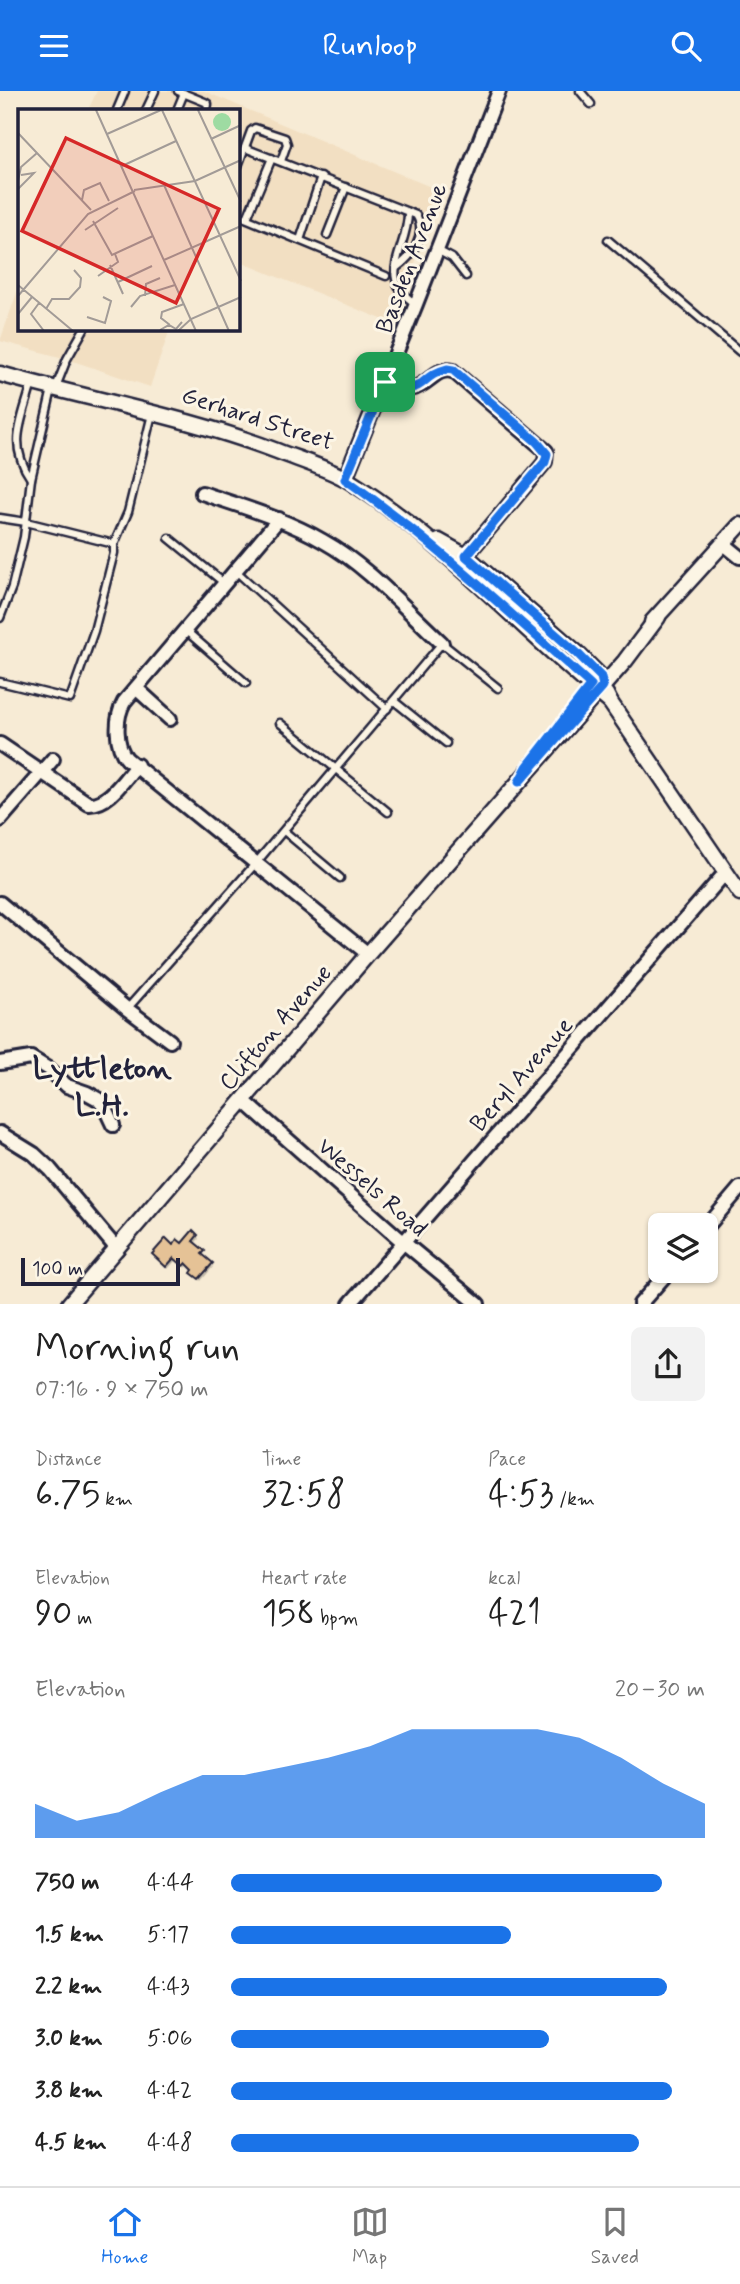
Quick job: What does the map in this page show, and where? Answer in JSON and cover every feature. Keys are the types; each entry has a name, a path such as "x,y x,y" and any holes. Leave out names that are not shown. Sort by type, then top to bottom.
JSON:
{"street":[{"name":"Basden Avenue","path":"346,475 499,91"},
{"path":"385,382 400,388 416,388 440,370 453,370 546,451 545,462 461,561"},
{"name":"Gerhard Street","path":"0,372 258,444 346,475"},
{"name":"Gerhard Street","path":"0,372 32,383 227,428 346,475 446,546 461,561 577,653 740,893"},
{"path":"202,493 279,519 324,541 362,568 442,643"},
{"path":"279,519 234,569 120,709 120,749 127,759 368,954"},
{"name":"Clifton Avenue","path":"69,1304 519,782 527,767 740,525"},
{"path":"724,544 740,557"},
{"path":"136,688 170,719"},
{"path":"0,744 89,804 98,804 106,799 137,765"},
{"path":"0,820 53,759"},
{"name":"Beryl Avenue","path":"350,1304 402,1241 726,872"},
{"path":"0,903 127,1009 170,1041"},
{"path":"0,1063 31,1058 49,1069 67,1086 98,1099 113,1125"},
{"name":"Wessels Road","path":"243,1100 402,1241 478,1304"},
{"path":"1,1135 34,1154 50,1169 117,1249"},
{"path":"718,1214 740,1188"},
{"path":"640,1304 658,1283"}],"lane":[{"path":"117,109 125,91"},
{"path":"146,109 155,91"},
{"path":"580,91 591,104"},
{"path":"181,92 208,104 207,109"},
{"path":"240,161 251,131 255,128 282,136 286,144 281,161"},
{"path":"245,148 408,212 419,219 421,231 409,258 396,268"},
{"path":"247,218 272,158"},
{"path":"299,240 321,177"},
{"path":"327,235 346,187"},
{"path":"408,212 396,268 398,285 408,299 416,304"},
{"path":"240,216 386,276"},
{"path":"608,240 740,352"},
{"path":"437,250 452,258 466,276"},
{"path":"0,618 12,587 26,522 31,479 55,388 83,331"},
{"path":"31,479 18,456 16,444 32,383"},
{"path":"0,682 70,699 94,631 114,544 128,512 152,414"},
{"path":"0,519 26,522 114,544"},
{"path":"170,538 224,583"},
{"path":"234,569 387,709"},
{"path":"185,630 246,683"},
{"path":"127,1009 284,831 442,643 498,688"},
{"path":"394,701 446,743"},
{"path":"280,723 388,812"},
{"path":"284,831 340,878"}],"shaded area":[{"path":"97,91 204,91 440,191 394,324 240,262 240,109 88,109"},
{"path":"18,290 18,331 169,331 150,387 67,359 0,341"}],"building":[{"path":"193,1230 198,1235 193,1241 205,1251 202,1254 213,1263 199,1279 191,1273 193,1270 186,1263 183,1266 174,1258 166,1267 152,1254 166,1238 173,1245 177,1239 182,1243"}],"district":[{"name":"Lyttleton L.H.","path":"102,1086"}],"route":[{"path":"440,370 453,370 537,442 547,454 545,462 466,556 577,653 601,677 603,686 519,782 527,767 591,685 441,552 395,514 345,479 385,382 400,388 416,388 440,370"}]}
